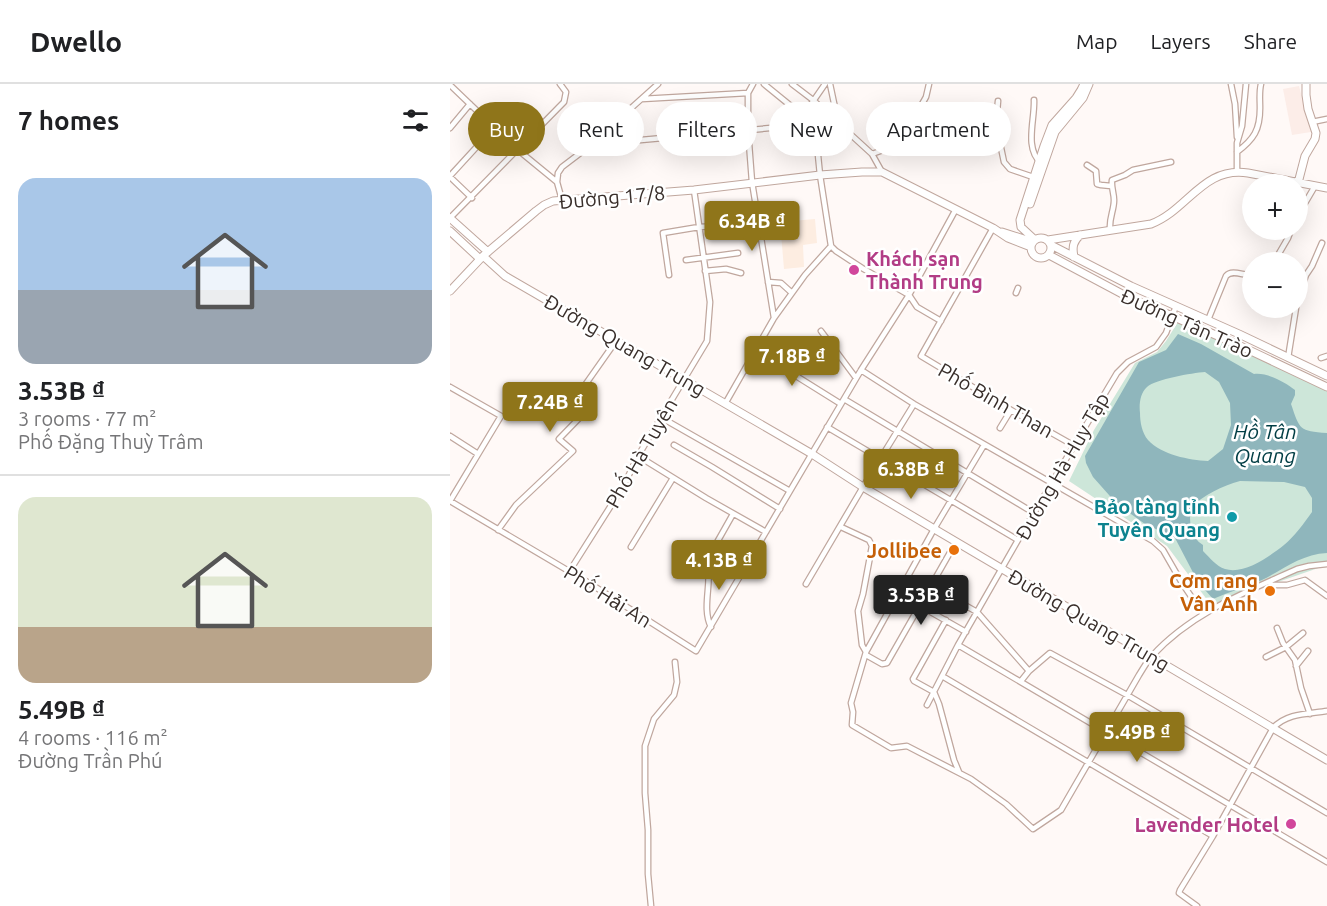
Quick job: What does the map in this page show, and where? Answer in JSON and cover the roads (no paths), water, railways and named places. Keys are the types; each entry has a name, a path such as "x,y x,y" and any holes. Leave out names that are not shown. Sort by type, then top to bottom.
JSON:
{"main road":[{"path":"1021,226 1052,125 1076,98 1083,84"},
{"path":"1033,243 1041,238 1049,243 1051,252 1043,258 1036,257 1033,254 1033,243 1021,226 1020,220 1034,177 1055,132 1083,98 1089,84"},
{"path":"1300,174 1305,156 1315,140 1316,133 1307,102 1306,84"},
{"name":"Đường 17/8","path":"450,291 484,256 544,205 553,201 820,175 882,172 995,230 1010,233 1033,243"},
{"path":"1049,243 1080,235 1151,224 1170,214 1208,181 1227,172 1252,174"},
{"path":"1308,185 1327,188"},
{"name":"Đường Quang Trung","path":"450,218 505,276 812,454 863,487 1327,759"},
{"name":"Đường Quang Trung","path":"450,231 484,256"},
{"path":"1074,257 1073,243 1080,235"},
{"name":"Đường Tân Trào","path":"1049,243 1131,286 1327,376"},
{"name":"Đường Tân Trào","path":"1049,255 1126,296 1227,339 1327,387"}],"street":[{"path":"545,122 564,102 566,92 560,84"},
{"path":"639,102 658,84"},
{"path":"748,102 748,93 753,84"},
{"path":"764,84 786,102"},
{"path":"792,84 813,100 825,84"},
{"path":"830,84 834,102"},
{"path":"923,102 929,84"},
{"path":"1231,84 1235,104 1237,171"},
{"path":"1237,143 1242,126 1246,84"},
{"path":"1237,152 1250,142 1258,128 1261,84"},
{"path":"450,85 468,102"},
{"path":"642,99 748,93"},
{"path":"1034,100 1031,145 1041,163"},
{"path":"998,101 996,124 1004,162 1010,169 1034,177"},
{"path":"450,128 468,106"},
{"path":"1312,122 1327,119"},
{"path":"854,137 866,148"},
{"path":"469,156 450,177 472,198"},
{"path":"450,218 512,156"},
{"path":"525,156 557,182"},
{"path":"562,200 557,182 558,173 576,156"},
{"path":"750,156 752,182 774,318"},
{"path":"818,156 831,246 853,262 909,295 917,307 941,321"},
{"path":"874,156 882,172"},
{"path":"1110,230 1109,220 1114,197 1112,180 1133,170 1171,162"},
{"path":"1087,165 1096,171 1097,184 1112,186"},
{"path":"1308,198 1315,186"},
{"name":"Phố Hà Tuyên","path":"569,572 619,493 707,341 710,302 694,189"},
{"name":"Phố Hải An","path":"450,501 696,651 856,378 909,295 956,209"},
{"path":"669,275 663,233 699,227 760,224"},
{"name":"Phố Bình Than","path":"995,230 921,354 922,358 1074,445"},
{"path":"1308,272 1322,243"},
{"path":"725,404 774,318 805,275 831,246"},
{"path":"686,260 738,253"},
{"path":"705,271 726,269 741,273"},
{"path":"1208,321 1226,276 1229,273 1242,274"},
{"path":"768,282 781,283 792,293"},
{"name":"Đường Hà Huy Tập","path":"927,705 958,645 1018,540 1117,373 1128,362 1156,347 1166,333 1176,306"},
{"path":"1288,357 1294,318"},
{"path":"821,331 856,378"},
{"path":"498,530 516,505 573,451 559,439 589,408 578,399 578,395 616,341"},
{"path":"756,351 841,404"},
{"path":"1321,358 1327,356"},
{"path":"861,370 984,445 1153,541 1163,550 1203,614"},
{"path":"450,387 501,416 450,501"},
{"path":"844,399 1034,513"},
{"path":"806,584 914,404"},
{"path":"1000,428 1011,410"},
{"path":"662,418 790,491"},
{"path":"827,427 1018,540"},
{"path":"450,436 478,454"},
{"path":"674,445 780,509"},
{"path":"984,445 934,529 866,653 851,703 852,725 891,748 907,746 971,779 1006,804 1033,829 1061,810 1152,656 1176,634 1203,614 1297,569 1327,564"},
{"path":"639,456 766,532"},
{"path":"631,548 673,478"},
{"path":"711,627 707,618 709,579 706,560 733,514"},
{"path":"841,527 869,540 872,546 858,611 862,645 866,653 882,664 887,663 956,542"},
{"path":"1269,582 1272,585 1287,585 1305,580 1327,596"},
{"path":"931,586 977,612 1029,671"},
{"path":"899,594 966,632"},
{"path":"946,620 913,676 914,681 934,692 959,773"},
{"path":"1276,628 1293,657 1300,688 1310,714"},
{"path":"1266,657 1286,647 1303,633"},
{"path":"958,645 1327,862"},
{"path":"1296,666 1308,651"},
{"path":"1021,681 1050,652 1327,813"},
{"path":"651,906 645,746 654,719 674,695 675,662"},
{"path":"942,676 1212,836"},
{"path":"1197,906 1179,893 1273,728 1279,721 1286,718 1327,711"}],"water":[{"name":"Hồ Tân Quang","path":"1178,334 1201,344 1254,374 1275,378 1295,390 1291,404 1299,424 1306,430 1327,433 1327,553 1301,559 1262,580 1213,599 1198,582 1175,538 1145,524 1117,504 1093,477 1085,456 1139,362 1166,350","holes":["1205,372 1219,382 1230,403 1231,425 1223,449 1208,461 1176,456 1154,445 1143,431 1140,410 1141,396 1152,384 1183,375","1240,481 1284,482 1305,487 1312,498 1312,512 1296,534 1278,549 1248,567 1232,570 1219,566 1203,551 1203,545 1195,538 1191,529 1190,508 1213,492"]}],"place":[{"name":"Khách sạn Thành Trung","path":"854,270"},
{"name":"Bảo tàng tỉnh Tuyên Quang","path":"1232,517"},
{"name":"Jollibee","path":"954,550"},
{"name":"Cơm rang Vân Anh","path":"1270,591"},
{"name":"Lavender Hotel","path":"1291,824"}]}
